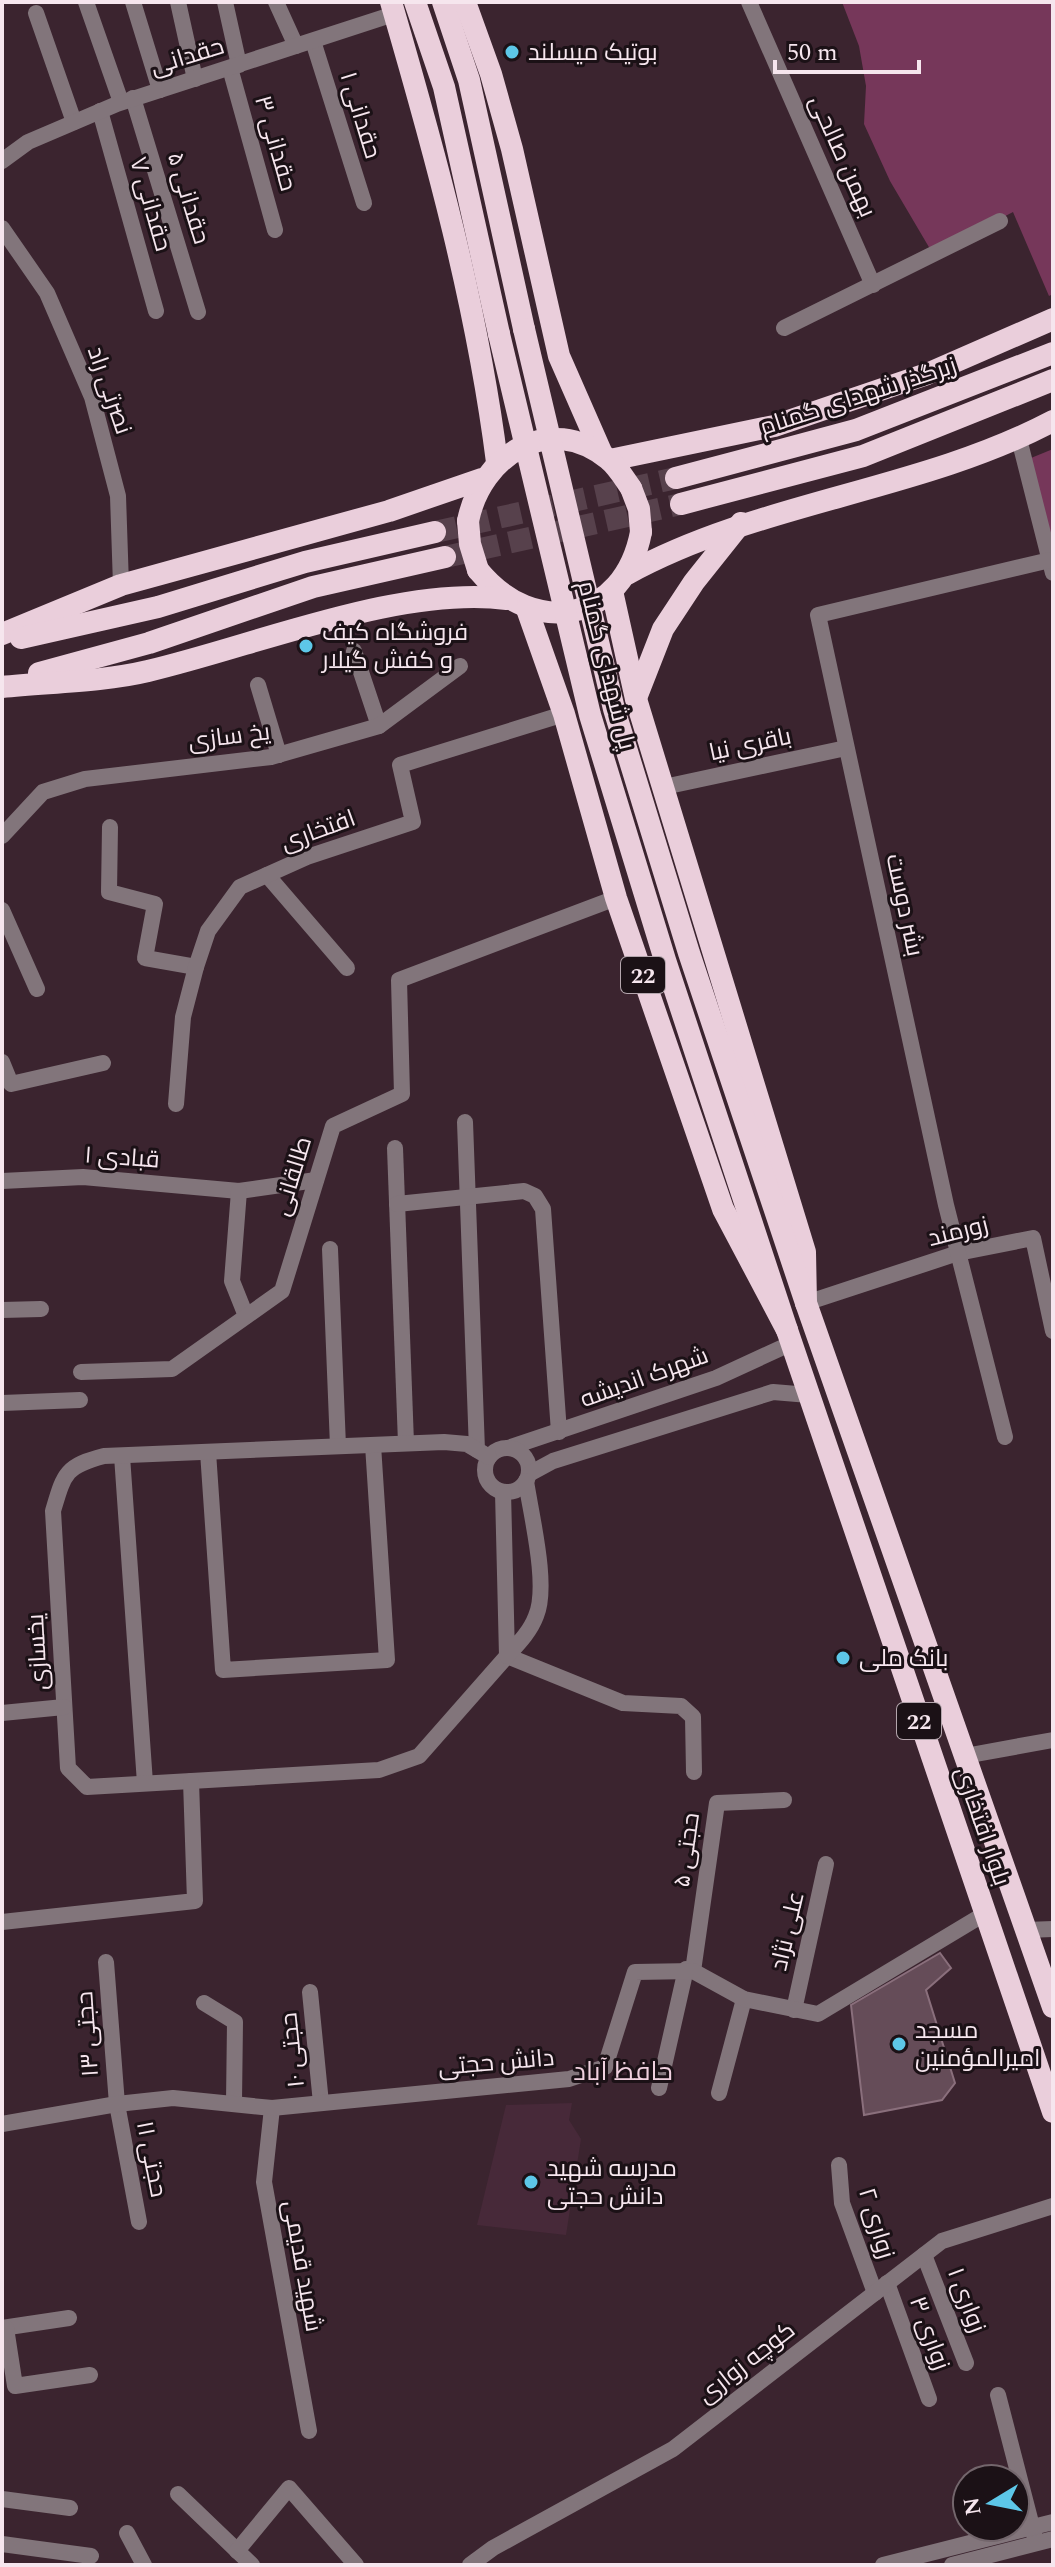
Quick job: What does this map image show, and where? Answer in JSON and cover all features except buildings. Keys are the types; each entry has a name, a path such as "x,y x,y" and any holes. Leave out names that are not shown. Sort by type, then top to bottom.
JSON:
{"highway":[{"name":"پل شهدای گمنام","path":"415,2 451,116 590,715 670,974 789,1337"},
{"name":"پل شهدای گمنام","path":"443,2 469,80 487,154 524,329 614,709 689,953 806,1303"},
{"path":"465,2 491,74 512,149 559,356 606,457 631,488 639,509 641,532 636,554 619,583"},
{"path":"392,8 435,154 486,373 490,470"},
{"path":"2,634 121,585 389,511 490,470 526,445 559,440 582,444 606,457 774,426 927,374 1053,319"},
{"name":"زیرگذر شهدای گمنام","path":"676,478 856,430 1053,353"},
{"path":"486,373 559,356"},
{"path":"681,504 863,456 1053,380"},
{"path":"2,685 145,672 409,603 468,594 550,613 572,611 593,604 619,583 673,549 741,523 887,485 1019,439 1053,421"},
{"name":"22","path":"490,470 472,499 468,521 478,570 517,604 564,714 616,898 723,1209 789,1337"},
{"path":"564,714 577,690 588,682 615,682 636,699 663,629 694,582 741,523"},
{"path":"2,642 158,607 305,562 435,532"},
{"path":"2,685 149,643 313,587 445,557"},
{"name":"22","path":"619,583 636,699 805,1252 806,1303"},
{"path":"606,863 621,841 647,831 668,837 683,852"},
{"name":"بلوار افتخاری","path":"806,1303 1053,2007"},
{"name":"بلوار افتخاری","path":"789,1337 1053,2112"}],"street":[{"name":"حقدانی ۵","path":"86,2 127,100 198,312"},
{"path":"133,2 160,90"},
{"path":"178,2 195,79"},
{"name":"حقدانی ۳","path":"225,2 235,67 275,230"},
{"name":"حقدانی ۱","path":"276,2 304,43 364,203"},
{"name":"بهمن صالحی","path":"749,2 873,285"},
{"name":"حقدانی","path":"2,161 28,142 127,100 235,67 392,8"},
{"path":"36,13 74,122"},
{"name":"حقدانی ۷","path":"100,111 156,311"},
{"path":"784,328 1000,221"},
{"name":"نصرتی راد","path":"2,228 47,293 92,397 118,496 121,585"},
{"path":"1019,439 1052,567"},
{"name":"بشر دوست","path":"1005,1437 958,1253 818,615 1052,567"},
{"path":"354,651 379,726"},
{"name":"یخ سازی","path":"2,836 43,792 85,779 279,755 379,726 460,666"},
{"path":"258,685 279,755"},
{"name":"افتخاری","path":"176,1104 183,1017 196,967 208,931 240,887 307,857 413,822 400,765 564,714"},
{"name":"باقری نیا","path":"664,787 846,748"},
{"path":"110,827 109,892 155,904 145,958 196,967"},
{"path":"267,875 347,968"},
{"name":"طالقانی","path":"81,1372 172,1369 282,1291 333,1126 402,1094 399,980 616,898"},
{"path":"2,910 37,989"},
{"path":"2,1062 11,1084 103,1063"},
{"path":"465,1122 483,1454 487,1479 503,1492 516,1490 527,1478 522,1454 508,1448 483,1454"},
{"path":"395,1148 406,1443"},
{"name":"قبادی ۱","path":"2,1181 83,1177 239,1191 316,1180"},
{"path":"239,1191 232,1281 246,1316"},
{"path":"397,1204 524,1191 535,1196 543,1209 559,1432"},
{"name":"زورمند","path":"806,1303 958,1253 1033,1238 1049,1296 1053,1331"},
{"path":"330,1249 338,1446"},
{"path":"2,1310 41,1309"},
{"name":"شهرک اندیشه","path":"508,1448 716,1378 789,1337"},
{"name":"شهرک اندیشه","path":"527,1478 553,1461 773,1392 809,1395"},
{"path":"2,1403 80,1400"},
{"path":"629,1409 637,1434"},
{"name":"یخسازی","path":"483,1454 467,1444 406,1443 122,1456 75,1464 63,1478 53,1511 68,1768 87,1787 379,1770 419,1756 526,1636 538,1614 540,1584 527,1478"},
{"path":"208,1452 223,1670 387,1660 373,1445"},
{"path":"122,1456 145,1783"},
{"path":"503,1492 507,1656 623,1703 681,1706 693,1717 694,1772"},
{"path":"2,1713 64,1707"},
{"path":"965,1756 1053,1740"},
{"path":"2,1922 195,1901 191,1781"},
{"name":"حجتی ۵","path":"690,1970 717,1803 784,1800"},
{"name":"علی نژاد","path":"794,2010 826,1864"},
{"path":"659,2088 690,1970 744,1999 818,2014 986,1913"},
{"path":"1026,1930 1053,1929"},
{"name":"حجتی ۱۳","path":"106,1962 117,2104"},
{"name":"دانش حجتی","path":"2,2124 117,2104 173,2098 272,2108 569,2079 605,2067 635,1972 690,1970"},
{"name":"حجتی ۱۰","path":"310,1992 321,2103"},
{"path":"719,2093 744,1999"},
{"path":"204,2003 235,2022 234,2102"},
{"name":"حجتی ۱۱","path":"117,2104 139,2222"},
{"name":"شهید قدیمی","path":"272,2108 264,2182 309,2431"},
{"name":"زواری ۲","path":"839,2165 842,2203 881,2288"},
{"name":"کوچه زواری","path":"470,2565 493,2548 673,2449 942,2241 1053,2206"},
{"name":"زواری ۱","path":"924,2255 966,2363"},
{"name":"زواری ۳","path":"881,2288 929,2399"},
{"path":"69,2318 4,2328 15,2386 90,2375"},
{"path":"998,2395 1034,2535"},
{"path":"237,2551 289,2488 356,2565"},
{"path":"178,2494 252,2565"},
{"path":"2,2499 70,2508"},
{"path":"952,2565 1034,2535 1053,2522"},
{"path":"127,2533 144,2565"},
{"path":"883,2565 1034,2535 1053,2539"},
{"path":"2,2544 91,2556"}],"shaded area":[{"path":"842,2 1053,2 1053,294 1049,296 1013,212 933,254 890,181 864,124 866,86 859,46"},
{"path":"1053,449 1053,532 1050,533 1031,458"},
{"name":"مدرسه شهید دانش حجتی","path":"572,2103 569,2120 581,2139 566,2235 477,2225 506,2105"}],"tunnel":[{"path":"435,532 676,478"},
{"path":"445,557 681,504"}],"place":[{"name":"بوتیک میسلند","path":"512,52"},
{"name":"فروشگاه کیف و کفش گیلار","path":"306,646"},
{"name":"بانک ملی","path":"843,1658"},
{"name":"مسجد امیرالمؤمنین","path":"899,2044"},
{"name":"مدرسه شهید دانش حجتی","path":"531,2182"}],"district":[{"name":"حافظ آباد","path":"623,2071"}]}
